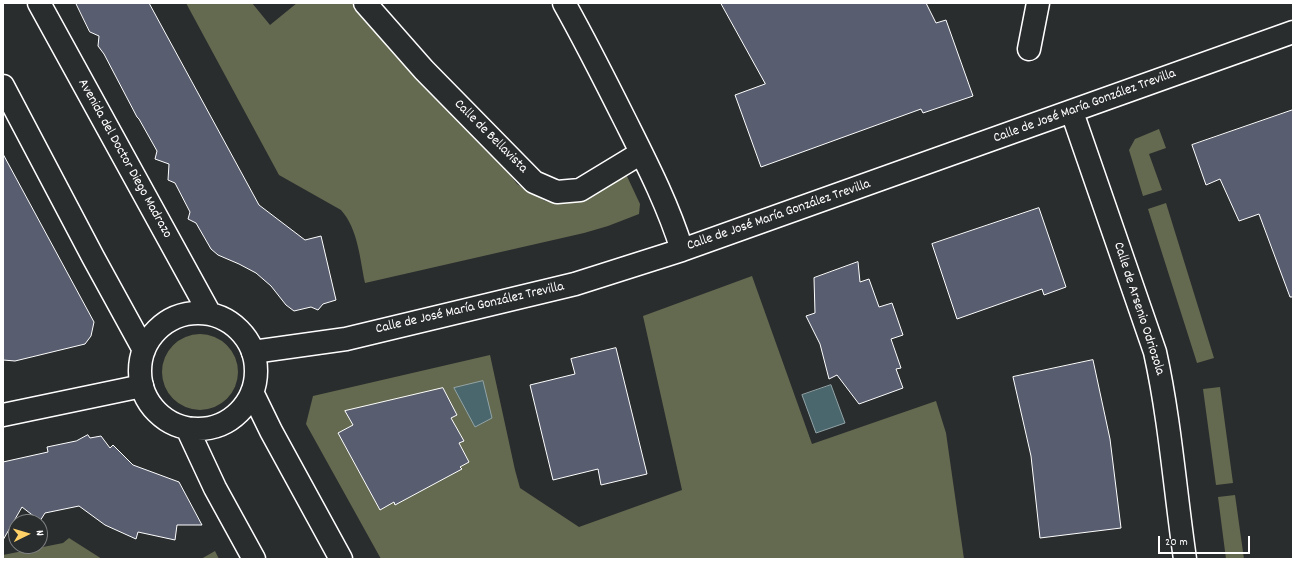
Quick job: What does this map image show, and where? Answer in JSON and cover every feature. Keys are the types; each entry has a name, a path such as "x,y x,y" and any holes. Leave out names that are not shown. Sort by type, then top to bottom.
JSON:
{"street":[{"name":"Avenida del Doctor Diego Madrazo","path":"38,3 210,314"},
{"name":"Calle de Bellavista","path":"365,3 424,70 534,182 557,192 580,190 642,153"},
{"path":"564,3 584,38 642,153 673,220 682,250"},
{"path":"1029,49 1038,3"},
{"name":"Calle de José María González Trevilla","path":"253,352 346,339 575,284 682,250 1293,32"},
{"path":"3,86 144,350"},
{"name":"Calle de Arsenio Odriozola","path":"1072,112 1155,352 1168,420 1185,559"},
{"path":"192,313 210,314 224,319 236,328 246,339 253,352 256,366 255,379 252,392 242,409 226,422 207,428 187,428 167,420 151,405 142,386 140,370 144,350 149,339 161,326 176,318 192,313"},
{"path":"3,414 142,386"},
{"path":"252,392 274,438 341,559"},
{"path":"187,428 215,488 254,559"}],"green space":[{"path":"186,3 252,3 270,25 297,3 355,3 497,158 517,184 545,201 554,202 625,172 640,204 639,214 608,226 584,233 365,283 358,245 347,218 341,210 279,175"},
{"path":"1159,129 1166,148 1149,154 1162,190 1143,196 1129,150 1135,139"},
{"path":"1166,203 1214,358 1197,363 1148,209"},
{"path":"752,276 812,444 936,401 946,433 964,559 381,559 306,424 313,396 490,355 520,488 579,527 682,490 643,316"},
{"path":"200,334 214,337 227,345 235,358 238,372 235,386 227,399 214,407 200,410 186,407 173,399 165,386 162,372 165,358 173,345 186,337"},
{"path":"1220,387 1233,483 1216,485 1203,389"},
{"path":"1235,495 1244,559 1226,559 1218,497"},
{"path":"69,538 102,559 3,559 3,555 8,554 48,554 48,546 63,543"},
{"path":"215,551 219,559 201,559"}],"water":[{"path":"483,381 492,418 475,427 454,388"},
{"path":"831,385 845,423 816,433 802,395"}],"building":[{"path":"76,3 149,3 259,205 305,240 321,236 336,300 323,304 318,310 311,307 294,311 286,305 271,286 256,273 218,255 211,249 196,223 188,219 190,212 175,183 168,180 169,164 155,159 157,151 137,117 104,54 98,46 99,36 90,32"},
{"path":"721,3 926,3 936,23 946,20 973,96 923,113 921,109 761,167 735,95 765,84"},
{"path":"1293,110 1293,297 1290,297 1259,214 1239,221 1220,179 1206,185 1192,145"},
{"path":"3,154 94,322 91,336 85,344 15,361 3,360"},
{"path":"1039,208 1066,287 1044,295 1042,289 957,319 932,244"},
{"path":"858,262 860,282 869,279 879,307 892,303 903,335 891,339 901,368 896,369 903,388 859,404 837,375 829,379 820,344 806,316 815,313 814,278"},
{"path":"616,348 647,474 601,485 598,469 553,480 530,385 575,374 571,359"},
{"path":"1093,360 1110,439 1121,528 1040,538 1031,456 1013,377"},
{"path":"443,388 457,415 451,418 464,441 459,443 469,462 460,467 462,469 395,505 394,502 380,510 338,433 353,425 345,411"},
{"path":"88,435 90,438 101,436 110,448 113,445 133,465 179,482 202,525 177,525 175,540 138,532 136,539 105,525 79,506 44,514 31,514 22,507 18,514 8,514 8,531 3,540 3,462 48,452 47,447 76,441"}]}
